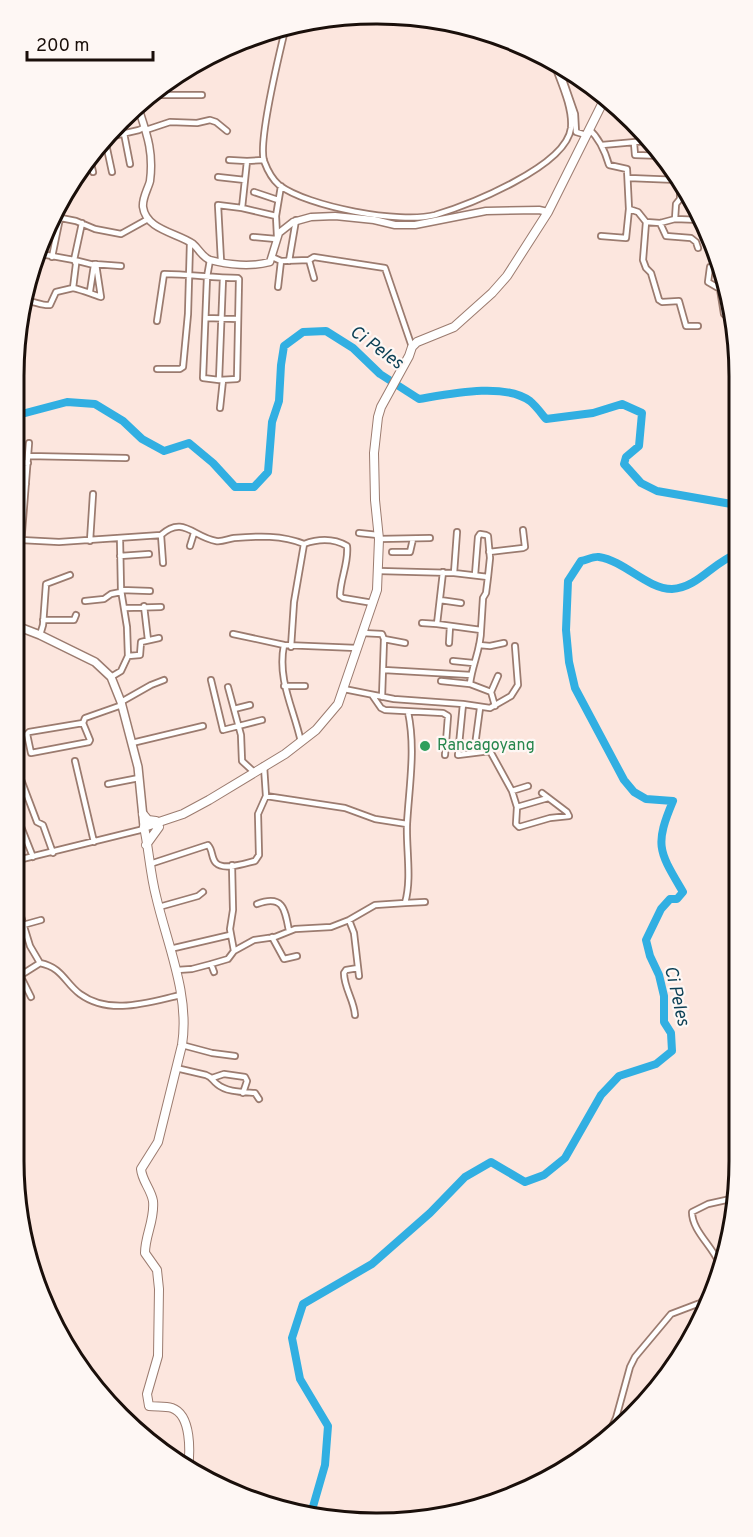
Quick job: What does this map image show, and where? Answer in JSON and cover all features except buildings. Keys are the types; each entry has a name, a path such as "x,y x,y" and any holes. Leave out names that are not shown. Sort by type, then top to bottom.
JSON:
{"main road":[{"path":"143,830 183,814 264,766 301,742 335,709 344,689 377,590 379,537 375,431 381,407 411,351 421,340 450,329 492,293 507,276 548,212 602,105"},
{"path":"24,629 94,662 111,676 122,704 132,743 139,778 146,846 159,907 177,970 184,1030 182,1045 158,1142 141,1172 152,1195 153,1212 145,1253 157,1270 159,1289 158,1361 147,1399 149,1406 173,1408 182,1416 188,1434 188,1458"},
{"path":"143,814 148,820 160,824"},
{"path":"146,846 160,824"}],"street":[{"path":"284,36 263,140 264,160 273,178 281,186 330,207 425,217 445,212 503,189 543,164 560,149 569,136 570,116 558,74"},
{"path":"560,76 575,114 577,133 588,132 602,144 609,165 627,169 629,209 626,238 601,236"},
{"path":"168,94 202,95"},
{"path":"140,114 151,148 149,184 143,205 148,219 190,243 210,260 258,265 270,262 276,238 276,216 281,186"},
{"path":"120,134 171,122 197,123 210,120 227,131"},
{"path":"124,133 130,164"},
{"path":"634,142 635,156 651,156"},
{"path":"602,144 640,142"},
{"path":"107,149 112,172"},
{"path":"229,160 264,160"},
{"path":"242,208 247,161"},
{"path":"218,177 245,180"},
{"path":"629,178 670,180"},
{"path":"254,192 278,200"},
{"path":"675,219 676,204 680,199"},
{"path":"221,261 218,206 242,208 276,216"},
{"path":"629,209 638,212 646,222 644,260 646,268 651,273 659,300 662,302 679,301 686,326 698,326"},
{"path":"253,237 276,238 296,220 320,215 374,220 395,225 415,225 473,213 532,210 548,212"},
{"path":"61,218 121,234 148,219"},
{"path":"646,222 660,223 675,219 692,219"},
{"path":"289,261 296,220"},
{"path":"73,288 76,264 74,260 82,223"},
{"path":"660,223 666,236 691,238 696,242 698,248"},
{"path":"52,257 59,224"},
{"path":"157,369 183,367 190,243"},
{"path":"46,255 121,266"},
{"path":"272,257 281,261 309,260 314,257 383,267 411,351"},
{"path":"157,321 163,275 207,276 240,280 237,379 203,378 207,276 210,260"},
{"path":"309,260 314,278"},
{"path":"278,287 281,261"},
{"path":"88,292 95,264"},
{"path":"32,301 45,306 50,305 56,292 73,288 102,296 95,264"},
{"path":"710,267 708,282 718,288"},
{"path":"220,408 223,278"},
{"path":"206,318 238,319"},
{"path":"24,507 29,444"},
{"path":"28,456 126,458"},
{"path":"90,541 93,494"},
{"path":"24,537 59,542 161,536 168,529 178,526 221,541 266,536 303,544 324,540 345,544 348,554 340,596 373,603"},
{"path":"489,552 525,547 523,530"},
{"path":"454,573 456,532"},
{"path":"190,546 194,533"},
{"path":"359,533 379,537 430,538"},
{"path":"470,684 479,645 483,598 488,577 488,536 479,535 475,575"},
{"path":"161,536 163,563"},
{"path":"111,676 121,671 128,656 125,608 121,591 120,539"},
{"path":"392,552 410,552 413,539"},
{"path":"291,647 294,602 303,544"},
{"path":"120,556 149,554"},
{"path":"379,571 443,572 488,577"},
{"path":"437,624 443,572"},
{"path":"40,635 44,620 46,584 70,574"},
{"path":"85,601 104,599 121,591 150,591"},
{"path":"440,600 461,603"},
{"path":"144,606 148,640"},
{"path":"125,608 161,607"},
{"path":"44,620 74,620 76,615"},
{"path":"422,623 481,630"},
{"path":"449,643 450,626"},
{"path":"362,633 382,634 384,639 382,697"},
{"path":"233,634 291,647 357,648"},
{"path":"128,656 139,656 141,642 159,638"},
{"path":"384,639 405,643"},
{"path":"479,645 490,646 504,643"},
{"path":"284,645 281,665 284,686 301,742"},
{"path":"344,689 425,703 463,704 480,708 495,706 511,696 518,685 515,646"},
{"path":"453,661 473,663"},
{"path":"384,670 471,675"},
{"path":"495,706 491,692 498,676"},
{"path":"83,723 29,732 27,734 31,753 89,742 83,723 85,718 122,704 151,685 164,680"},
{"path":"211,680 223,730 262,720"},
{"path":"441,681 470,684 491,692"},
{"path":"284,686 305,686"},
{"path":"228,687 238,726 242,761 254,772"},
{"path":"372,694 383,709 443,713 448,716 445,755"},
{"path":"463,704 457,753 459,755 490,751 512,791 517,807 516,824 519,827 550,818 569,816 542,793"},
{"path":"234,709 250,705"},
{"path":"474,753 480,708"},
{"path":"405,903 407,824 411,783 408,712"},
{"path":"132,743 203,726"},
{"path":"75,761 94,842"},
{"path":"150,864 208,845 211,847 217,864 232,866 258,859 258,814 266,796 264,766"},
{"path":"108,784 139,778"},
{"path":"512,791 528,786"},
{"path":"24,788 37,822 43,825 53,853"},
{"path":"266,796 345,808 375,819 407,824"},
{"path":"517,807 548,798"},
{"path":"24,859 143,830"},
{"path":"24,834 33,857"},
{"path":"232,866 234,906 230,935 234,951"},
{"path":"159,907 198,896 203,892"},
{"path":"257,904 272,900 278,902 290,931"},
{"path":"177,970 192,969 228,959 234,951 254,940 295,929 331,927 375,905 425,902"},
{"path":"24,925 41,920"},
{"path":"349,920 354,933 359,976"},
{"path":"24,928 30,946 40,963 54,968 81,995 106,1005 130,1005 181,994"},
{"path":"170,949 230,935"},
{"path":"272,937 284,959 297,956"},
{"path":"24,973 40,963"},
{"path":"211,964 214,972"},
{"path":"355,1015 344,971 358,968"},
{"path":"24,982 31,997"},
{"path":"182,1045 235,1056"},
{"path":"176,1068 206,1075 212,1078 218,1086 243,1093 255,1093 259,1099"},
{"path":"212,1078 224,1074 245,1077 247,1081 243,1093"},
{"path":"715,1257 698,1231 692,1218 692,1212 708,1204 727,1200"},
{"path":"615,1421 630,1367 640,1351 673,1312 698,1304"}],"waterway":[{"name":"Ci Peles","path":"24,413 67,402 95,404 123,421 142,439 164,451 189,443 213,463 235,487 254,487 268,472 272,422 279,401 284,346 303,332 326,331 353,348 380,374 419,399 476,391 506,392 530,401 546,419 593,413 622,404 642,413 639,446 626,457 624,464 641,483 657,491 729,504"},
{"name":"Ci Peles","path":"313,1507 325,1465 328,1426 300,1379 292,1338 303,1304 372,1264 430,1213 465,1177 491,1162 525,1182 544,1175 565,1158 601,1095 619,1076 656,1064 672,1051 671,1033 664,1022 664,996 646,940 661,909 670,899 677,899 683,892 664,857 661,839 673,801 646,799 634,792 624,780 575,688 569,662 566,630 568,581 581,561 597,557 618,564 654,585 672,589 690,584 729,557"}],"place":[{"name":"Rancagoyang","path":"425,746"}]}
